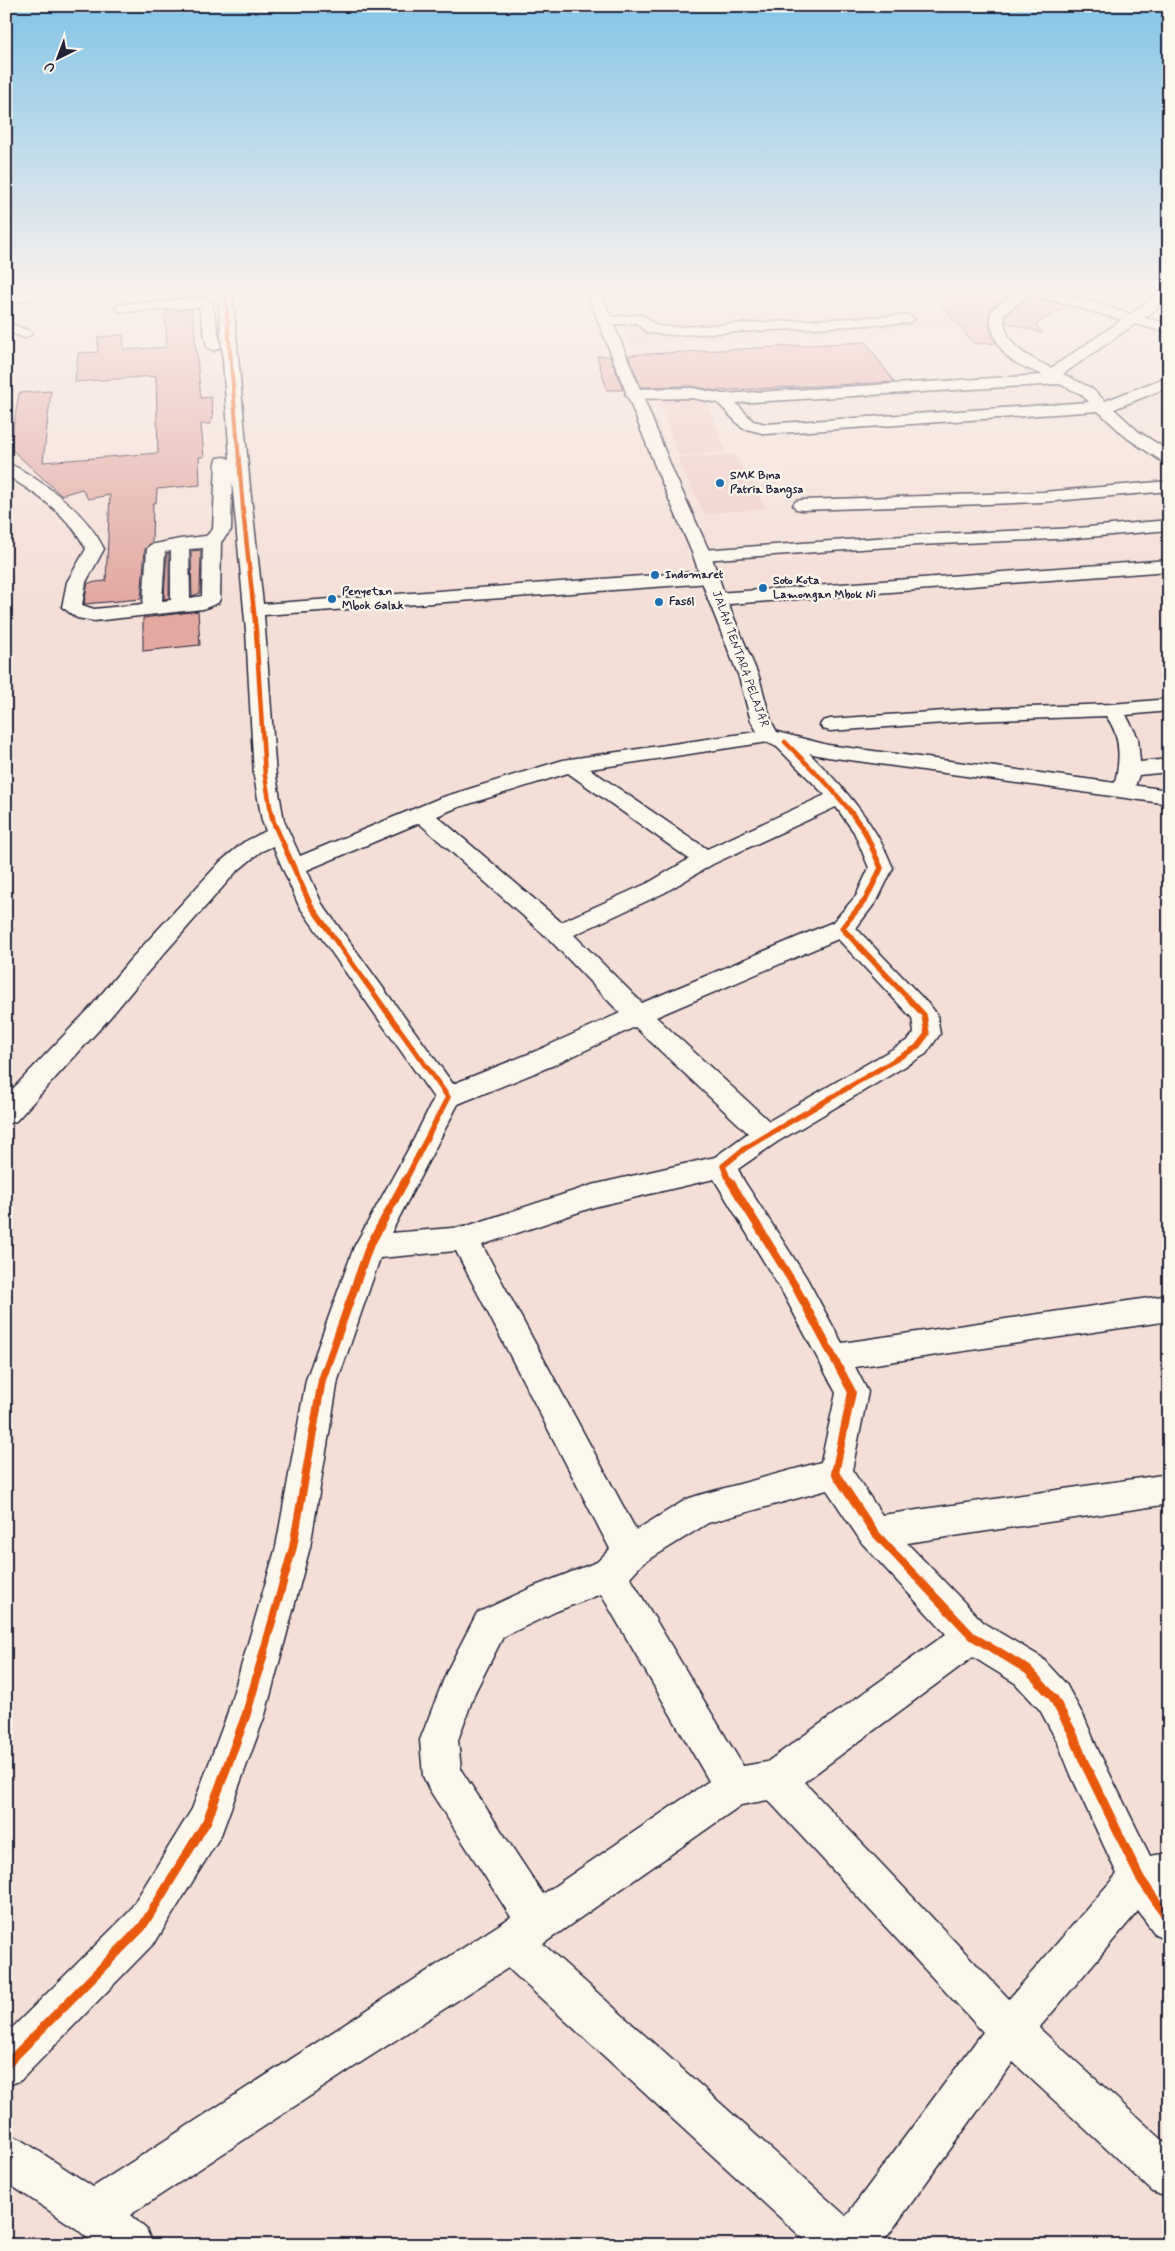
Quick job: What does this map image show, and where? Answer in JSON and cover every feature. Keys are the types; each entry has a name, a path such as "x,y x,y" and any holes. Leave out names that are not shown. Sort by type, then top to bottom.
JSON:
{"street":[{"path":"6,468 71,516 92,540 94,549 88,564 75,580 72,606 84,614 94,615 203,603 211,599 212,541 222,530 223,395"},
{"path":"227,395 254,610 265,776 273,821 311,906 448,1097"},
{"name":"JALAN TENTARA PELAJAR","path":"633,395 702,555 717,599 749,677 761,721 777,739"},
{"path":"703,395 723,399 783,395"},
{"path":"1090,395 1133,435 1169,458"},
{"path":"723,399 748,425 766,429 1101,406 1115,404 1136,395"},
{"path":"702,555 1042,497 1169,486"},
{"path":"1042,497 1089,548"},
{"path":"802,505 910,521 1077,533 1169,525"},
{"path":"152,609 154,552 163,547 212,541"},
{"path":"180,544 181,605"},
{"path":"717,599 1169,565"},
{"path":"254,610 710,577"},
{"path":"830,725 973,715 1112,710 1169,705"},
{"path":"1112,710 1125,728 1131,768 1124,790"},
{"path":"6,2065 142,1926 207,1821 246,1715 293,1547 322,1380 370,1247 428,1139 448,1097 545,1058 638,1015 842,928 866,899 881,868 875,849 840,798 777,739"},
{"path":"294,867 448,803 571,765 777,739 828,751 1169,797"},
{"path":"571,765 705,858"},
{"path":"1131,768 1169,765"},
{"path":"558,933 656,888 705,858 840,798"},
{"path":"422,814 558,933 638,1015 767,1135"},
{"path":"6,1114 98,1015 138,967 228,867 252,847 278,834"},
{"path":"370,1247 464,1239 592,1196 723,1166 744,1149 917,1047 927,1034 924,1015 842,928"},
{"path":"723,1166 731,1184 795,1286 852,1392 835,1473 874,1532 972,1636 1028,1670 1053,1697 1072,1732 1084,1762 1155,1876 1169,1920"},
{"path":"464,1239 569,1434 619,1563 734,1787"},
{"path":"834,1357 1169,1308"},
{"path":"835,1473 698,1510 619,1563 490,1625 460,1684 439,1740 442,1776 524,1933 844,2245"},
{"path":"874,1532 1169,1490"},
{"path":"93,2213 524,1933 734,1787 775,1780 972,1636"},
{"path":"775,1780 1010,2030 1169,2176"},
{"path":"853,2245 1010,2030 1155,1876"},
{"path":"6,2156 93,2213 130,2245"}],"shaded area":[{"path":"704,396 726,452 678,455 658,398"},
{"name":"SMK Bina Patria Bangsa","path":"734,454 766,508 705,514 677,458"}],"building":[{"path":"19,395 51,395 43,462 158,453 156,395 201,395 201,398 211,397 213,419 211,419 211,424 201,424 204,457 199,457 200,485 157,489 156,503 153,503 152,543 145,549 141,599 84,604 88,583 106,581 110,495 88,499 82,489 61,495 10,448"},
{"path":"201,550 200,593 192,596 191,551"},
{"path":"169,553 169,598 164,599 167,554"},
{"path":"198,611 200,645 143,651 143,618"}],"cycle path":[{"path":"6,2065 142,1927 207,1821 246,1715 293,1547 322,1380 369,1247 428,1139 448,1097 311,906 273,821 265,776 256,631 233,395"},
{"path":"785,742 828,785 854,815 874,849 881,868 866,899 842,928 924,1015 927,1034 917,1047 744,1149 723,1166 731,1185 795,1286 852,1392 835,1473 874,1532 972,1636 1028,1670 1053,1697 1072,1732 1084,1762 1140,1878 1169,1920"}],"place":[{"name":"SMK Bina Patria Bangsa","path":"720,483"},
{"name":"Indomaret","path":"655,575"},
{"name":"Soto Kota Lamongan Mbok Ni","path":"763,588"},
{"name":"Penyetan Mbok Galak","path":"332,599"},
{"name":"Fasól","path":"659,602"}]}
